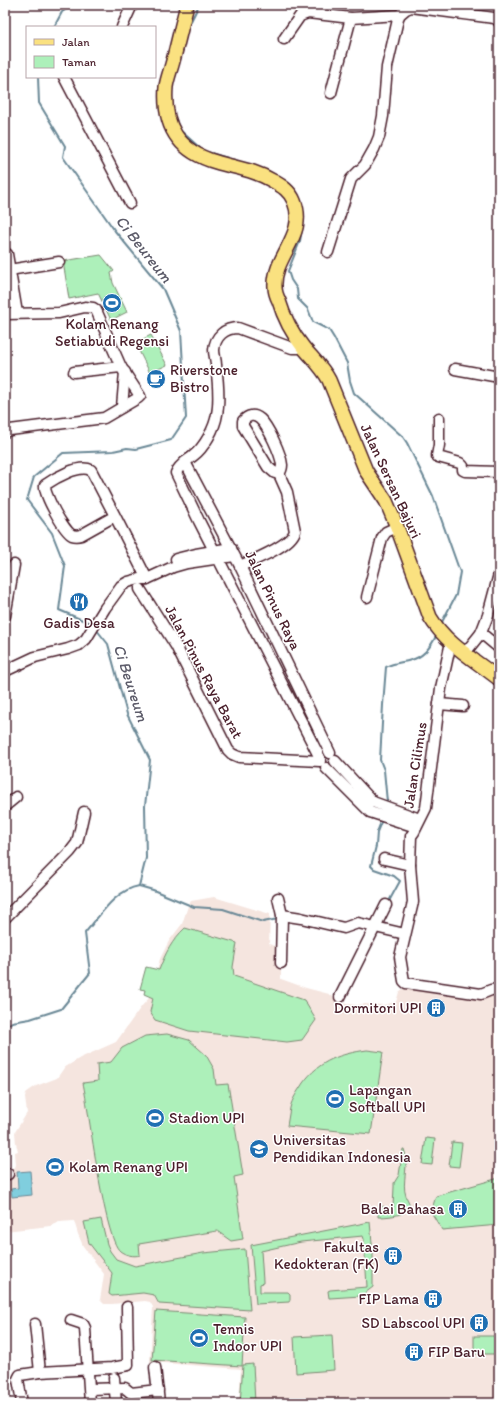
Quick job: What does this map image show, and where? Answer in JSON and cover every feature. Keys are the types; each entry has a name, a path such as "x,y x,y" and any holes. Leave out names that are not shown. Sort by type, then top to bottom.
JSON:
{"main road":[{"name":"Jalan Sersan Bajuri","path":"187,5 166,86 166,106 173,132 183,145 196,156 263,175 285,188 294,201 298,215 297,228 275,276 275,289 281,310 293,333 325,374 335,393 366,471 386,501 430,617 451,642 499,679"}],"street":[{"path":"122,26 132,5"},
{"path":"328,252 351,179 365,165 379,137 383,116 387,67 399,15 411,7 434,8 494,18 499,22"},
{"path":"284,39 300,16 324,9 351,18 399,15"},
{"path":"331,93 351,18"},
{"path":"65,78 130,203"},
{"path":"7,254 17,313"},
{"path":"9,270 59,262"},
{"path":"5,314 59,313 93,308 96,310 123,369 140,396 104,418 10,430 5,432"},
{"path":"181,466 195,455 207,439 217,415 218,406 214,350 220,335 229,329 238,328 292,348 303,346"},
{"path":"74,372 123,369"},
{"path":"122,407 123,369"},
{"path":"455,369 499,377"},
{"path":"230,581 241,570 279,547 294,534 294,523 287,492 279,474 275,473 268,467 243,426 243,421 246,418 254,416 260,419 264,425 280,456 282,466 279,474"},
{"path":"439,418 438,457 460,463 465,471 499,472"},
{"name":"Jalan Pinus Raya","path":"181,466 232,552 333,757 373,802 417,818 413,826 370,812 322,762 176,476 176,473 181,466"},
{"path":"115,516 81,535 76,536 70,534 54,510 45,492 45,485 76,469 87,468 90,470 115,516 143,577"},
{"path":"367,597 382,538 386,532 397,527"},
{"path":"5,671 35,657 78,645 86,639 105,608 121,586 128,582 173,567 232,552"},
{"path":"5,615 14,565"},
{"path":"465,653 481,634 498,581"},
{"name":"Jalan Pinus Raya Barat","path":"140,589 176,646 228,750 232,754 239,757 322,762"},
{"path":"481,634 499,648"},
{"name":"Jalan Cilimus","path":"451,642 439,704 426,808 411,836 410,865 413,902 400,957 404,981 402,982 481,994 499,989"},
{"path":"269,658 281,652"},
{"path":"285,690 296,684"},
{"path":"439,704 463,706"},
{"path":"323,754 333,757 332,766 322,762 323,754"},
{"path":"5,806 16,797"},
{"path":"6,913 70,852 76,843 84,812"},
{"path":"384,859 410,865"},
{"path":"278,898 282,915 281,963"},
{"path":"340,997 386,905"},
{"path":"282,915 344,928 357,923 405,934"},
{"path":"22,1403 18,1379 18,1376 20,1375 128,1365 127,1307"},
{"path":"71,1320 85,1326 90,1403"},
{"path":"35,1324 40,1372"},
{"path":"155,1367 159,1403"},
{"path":"90,1388 115,1383 131,1393 158,1390"},
{"path":"115,1383 116,1403"}],"shaded area":[{"name":"Universitas Pendidikan Indonesia","path":"214,897 270,914 269,944 281,948 281,979 329,994 341,1003 356,1005 383,1005 396,1002 399,992 404,988 499,989 499,1401 487,1403 239,1403 241,1369 150,1362 153,1307 150,1302 145,1301 104,1304 100,1300 104,1274 83,1246 74,1221 59,1222 50,1226 5,1231 5,1200 9,1199 9,1182 16,1165 15,1152 18,1151 15,1132 27,1113 25,1098 26,1093 36,1086 57,1078 64,1068 80,1058 116,1042 150,997 160,959 169,941 182,924 191,901"}],"green space":[{"path":"101,255 114,271 111,273 113,283 127,312 111,320 98,293 69,299 63,261"},
{"path":"151,335 167,365 150,373 135,343"},
{"path":"185,928 237,943 233,967 234,976 304,1000 316,1020 302,1040 287,1042 189,1031 155,1020 150,1012 153,998 144,994 145,990 140,989 146,967 159,970 169,948 176,937"},
{"name":"Stadion UPI","path":"167,1034 189,1040 206,1055 214,1069 216,1085 228,1084 243,1175 234,1177 243,1239 231,1241 217,1231 139,1244 140,1255 135,1256 124,1254 120,1251 114,1241 108,1223 83,1083 98,1081 97,1064 111,1062 122,1048 145,1036"},
{"name":"Lapangan Softball UPI","path":"367,1050 383,1052 371,1134 287,1126 290,1108 295,1095 303,1083 316,1069 331,1059 339,1056"},
{"path":"426,1138 435,1139 432,1165 422,1164"},
{"path":"452,1142 462,1143 459,1167 449,1166"},
{"path":"403,1149 406,1155 404,1185 409,1208 405,1212 398,1215 378,1217 378,1211 381,1206 387,1209 393,1207 394,1183 399,1175"},
{"path":"499,1178 499,1225 442,1230 431,1212 436,1196"},
{"path":"101,1219 110,1251 116,1259 135,1266 203,1253 245,1249 250,1310 159,1304 154,1295 143,1293 112,1296 109,1294 112,1273 89,1243 84,1222"},
{"path":"370,1222 373,1253 373,1287 361,1296 329,1298 328,1291 367,1287 363,1236 301,1242 261,1251 263,1283 260,1284 260,1292 288,1292 290,1294 290,1300 289,1302 256,1304 251,1245"},
{"name":"Tennis Indoor UPI","path":"156,1311 245,1317 242,1366 152,1360"},
{"path":"332,1335 334,1370 296,1373 294,1337"},
{"path":"474,1336 499,1336 499,1354 474,1354"},
{"path":"253,1364 255,1403 240,1403 243,1365"}],"water":[{"path":"30,1171 32,1195 12,1197 11,1189 18,1188 17,1172"}],"waterway":[{"name":"Ci Beureum","path":"55,26 62,12 73,5"},
{"path":"188,27 199,5"},
{"name":"Ci Beureum","path":"38,78 39,103 65,146 63,157 115,231 163,289 181,331 186,418 171,440 136,449 127,448 113,451 63,453 34,477 27,500 52,533 65,566 59,610 92,624"},
{"path":"176,120 180,130 200,148"},
{"path":"204,151 238,161"},
{"path":"303,223 300,241 288,271 291,280 297,289 298,299 308,309 313,322 329,330 334,338 347,363 354,393 403,437 407,443 433,496 460,572 456,595 441,624"},
{"name":"Ci Beureum","path":"5,1027 12,1022 30,1019 61,1009 90,973 85,933 115,898 130,888 139,886 146,858 145,806 150,760 127,714 108,644 96,629"},
{"path":"387,802 384,770 380,760 386,667 420,656 430,646 437,634"},
{"path":"381,822 377,832 376,846 371,866 374,869 394,876 400,881 388,903"},
{"path":"139,886 153,890 194,907 223,909 263,922 278,919"}],"place":[{"name":"Kolam Renang Setiabudi Regensi","path":"112,303"},
{"name":"Riverstone Bistro","path":"156,379"},
{"name":"Gadis Desa","path":"79,602"},
{"name":"Dormitori UPI","path":"436,1008"},
{"name":"Lapangan Softball UPI","path":"335,1099"},
{"name":"Stadion UPI","path":"155,1118"},
{"name":"Universitas Pendidikan Indonesia","path":"259,1149"},
{"name":"Kolam Renang UPI","path":"55,1167"},
{"name":"Balai Bahasa","path":"458,1209"},
{"name":"Fakultas Kedokteran (FK)","path":"393,1256"},
{"name":"FIP Lama","path":"433,1299"},
{"name":"SD Labscool UPI","path":"479,1323"},
{"name":"Tennis Indoor UPI","path":"199,1338"},
{"name":"FIP Baru","path":"414,1352"}]}
